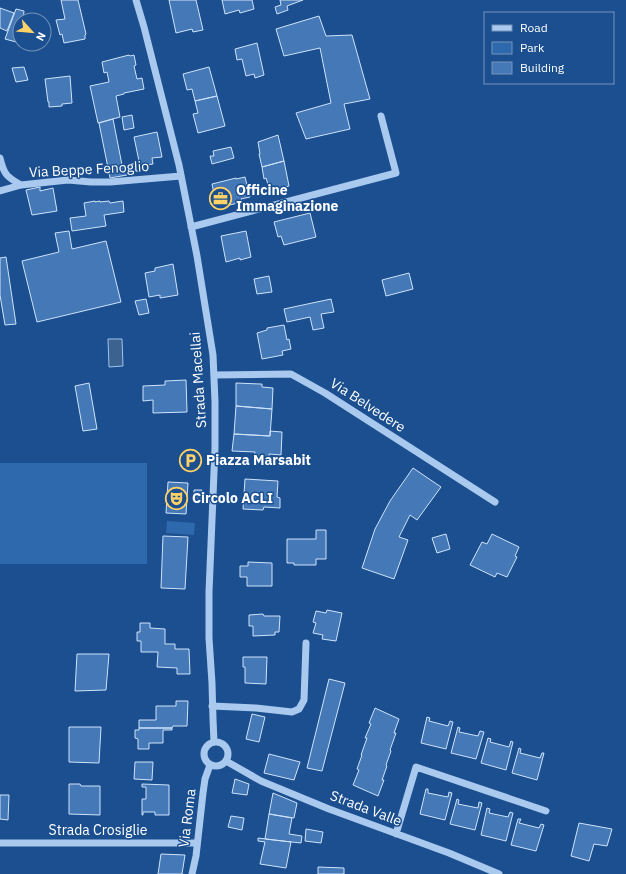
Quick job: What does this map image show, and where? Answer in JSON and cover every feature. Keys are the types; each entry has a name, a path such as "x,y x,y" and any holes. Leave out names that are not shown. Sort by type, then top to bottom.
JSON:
{"street":[{"name":"Strada Macellai","path":"136,0 181,176 197,256 213,355 215,448 209,638 214,742"},
{"path":"191,227 396,173 381,116"},
{"path":"0,158 2,167 8,177 21,185"},
{"name":"Via Beppe Fenoglio","path":"0,192 21,185 68,180 110,182 181,176"},
{"name":"Via Belvedere","path":"214,375 291,374 325,393 495,502"},
{"path":"212,706 256,708 292,712 299,709 304,700 306,643"},
{"path":"214,742 224,745 228,752 226,761 222,765 218,766 210,765 205,760 204,752 208,745 214,742"},
{"name":"Strada Valle","path":"226,761 260,781 329,809 449,853 499,874"},
{"name":"Via Roma","path":"192,874 205,779 210,765"},
{"path":"396,834 416,767 546,811"},
{"name":"Strada Crosiglie","path":"0,843 197,843"}],"green space":[{"path":"0,463 147,463 147,564 0,564"},
{"path":"167,521 195,523 194,535 166,533"}],"shaded area":[{"path":"108,339 122,339 123,366 109,367"}],"building":[{"path":"61,0 78,0 86,34 85,39 64,43 56,20 65,19"},
{"path":"169,0 196,0 203,30 193,32 192,29 176,33"},
{"path":"222,0 252,0 254,9 240,13 239,10 225,14"},
{"path":"280,0 303,0 287,6 288,10 277,14 275,7 281,5"},
{"path":"0,8 12,12 12,18 7,31 0,28"},
{"path":"16,9 24,11 24,12 15,12"},
{"path":"319,16 326,36 352,35 370,99 344,104 350,129 306,139 296,113 331,103 320,48 284,56 276,29"},
{"path":"12,20 12,41 5,39"},
{"path":"257,43 264,75 255,78 254,74 246,76 242,59 237,60 235,49"},
{"path":"134,55 136,65 134,66 137,79 142,78 144,89 116,96 120,117 98,123 90,86 109,82 107,72 104,73 102,62"},
{"path":"24,67 28,80 16,82 12,68"},
{"path":"209,67 217,96 195,101 192,89 187,90 183,74"},
{"path":"70,76 72,103 62,104 62,106 49,107 45,79"},
{"path":"217,96 225,126 198,133 193,114 198,113 195,101"},
{"path":"132,115 134,128 124,130 122,117"},
{"path":"113,119 122,165 125,165 127,175 110,178 99,123"},
{"path":"157,132 162,157 152,158 153,164 140,166 134,137"},
{"path":"278,135 284,161 262,167 258,142"},
{"path":"231,147 234,158 212,164 210,156 214,156 213,151"},
{"path":"284,161 289,186 270,191 266,178 264,179 262,167"},
{"path":"245,177 250,197 241,199 242,202 217,208 212,184"},
{"path":"40,187 40,191 53,188 57,211 32,215 26,190"},
{"path":"109,201 110,203 123,201 124,212 104,215 106,226 72,231 70,218 86,216 84,203"},
{"path":"310,213 316,237 284,245 281,236 278,237 274,222"},
{"path":"69,231 72,249 106,241 121,302 37,322 22,261 59,252 55,233"},
{"path":"246,231 251,257 226,262 221,236"},
{"path":"6,257 16,324 5,325 0,295 0,258"},
{"path":"173,264 178,295 160,298 160,295 149,297 145,273 155,271 155,268"},
{"path":"409,273 413,289 386,296 382,280"},
{"path":"269,276 272,292 257,294 254,279"},
{"path":"146,299 149,313 139,315 135,301"},
{"path":"331,299 334,312 321,314 324,328 313,330 310,317 287,322 284,309"},
{"path":"284,325 287,340 289,339 291,349 282,351 283,355 262,359 257,333 267,330 267,328"},
{"path":"186,380 187,412 153,413 153,400 143,401 143,386 165,385 165,381"},
{"path":"89,383 97,429 83,431 75,386"},
{"path":"236,383 262,384 262,387 273,388 272,409 236,406"},
{"path":"236,406 272,409 270,436 234,434"},
{"path":"270,431 282,432 281,455 269,454 269,464 254,462 255,452 232,451 234,434 270,436"},
{"path":"413,468 441,487 417,520 410,515 399,537 408,540 394,579 362,568 375,529 390,501"},
{"path":"245,479 278,481 277,497 280,498 280,508 264,507 263,510 243,509"},
{"name":"Circolo ACLI","path":"168,482 188,483 186,514 166,513"},
{"path":"194,490 202,490 201,502 194,502"},
{"path":"316,530 326,530 326,559 316,559 316,565 294,565 294,563 287,563 287,539 316,539"},
{"path":"446,534 450,549 437,553 432,538"},
{"path":"492,534 519,547 515,556 517,557 507,577 497,573 495,577 470,565 482,542 487,544"},
{"path":"163,536 188,537 185,589 161,588"},
{"path":"248,562 272,563 272,586 247,586 247,577 240,577 240,566 248,566"},
{"path":"327,610 342,613 336,641 322,639 323,635 313,633 316,623 313,622 316,611 326,613"},
{"path":"263,614 264,616 280,616 279,632 275,632 275,635 253,636 253,626 249,626 249,615"},
{"path":"140,623 150,623 150,628 165,629 165,644 175,644 175,649 189,649 190,674 177,674 177,668 157,667 158,652 141,652 141,641 137,641 137,632 140,632"},
{"path":"77,654 109,654 106,690 75,691"},
{"path":"243,657 267,657 266,684 245,683 245,667 243,667"},
{"path":"329,679 345,683 322,771 307,768"},
{"path":"176,701 188,701 187,726 173,726 172,728 139,728 139,720 156,720 156,706 176,706"},
{"path":"375,708 399,719 382,780 384,780 378,796 353,785 359,770 357,769 367,738 365,738 371,724 369,723"},
{"path":"252,714 265,717 259,742 246,739"},
{"path":"427,717 430,718 429,721 448,726 450,721 453,722 446,749 421,743"},
{"path":"69,727 101,727 99,763 69,762"},
{"path":"458,727 460,728 459,732 478,736 480,731 484,732 476,759 451,753"},
{"path":"139,728 172,728 172,730 163,730 163,743 149,743 149,749 138,749 138,739 135,738 135,730 139,730"},
{"path":"488,738 491,739 490,742 509,747 511,741 513,742 506,770 481,763"},
{"path":"519,748 521,749 520,753 540,758 542,753 544,753 537,780 512,773"},
{"path":"269,754 300,762 294,780 264,773"},
{"path":"135,762 153,762 152,780 134,779"},
{"path":"235,779 249,784 247,795 232,793"},
{"path":"69,784 80,784 81,786 100,786 100,815 69,814"},
{"path":"142,784 169,785 169,815 155,815 155,812 143,812 142,815 142,799 146,799 146,787 142,787"},
{"path":"426,789 428,789 428,793 448,797 449,792 452,793 445,820 420,814"},
{"path":"273,793 297,803 294,818 269,814"},
{"path":"0,795 9,795 8,820 0,819"},
{"path":"457,799 459,800 458,804 478,808 479,802 482,803 475,830 450,824"},
{"path":"487,808 490,809 489,813 508,817 510,812 513,813 506,841 481,835"},
{"path":"269,814 292,818 289,834 302,836 301,843 265,839"},
{"path":"231,816 244,818 242,830 228,827"},
{"path":"518,819 521,819 519,823 539,828 541,824 544,825 536,851 511,845"},
{"path":"579,823 612,829 607,846 594,844 589,861 571,856"},
{"path":"306,829 323,832 321,843 305,841"},
{"path":"258,838 291,842 286,868 260,864 265,842 258,841"},
{"path":"161,854 185,855 182,874 158,874"},
{"path":"318,867 344,868 344,874 318,874"}],"place":[{"name":"Officine Immaginazione","path":"220,198"},
{"name":"Piazza Marsabit","path":"190,460"},
{"name":"Circolo ACLI","path":"177,498"}]}
